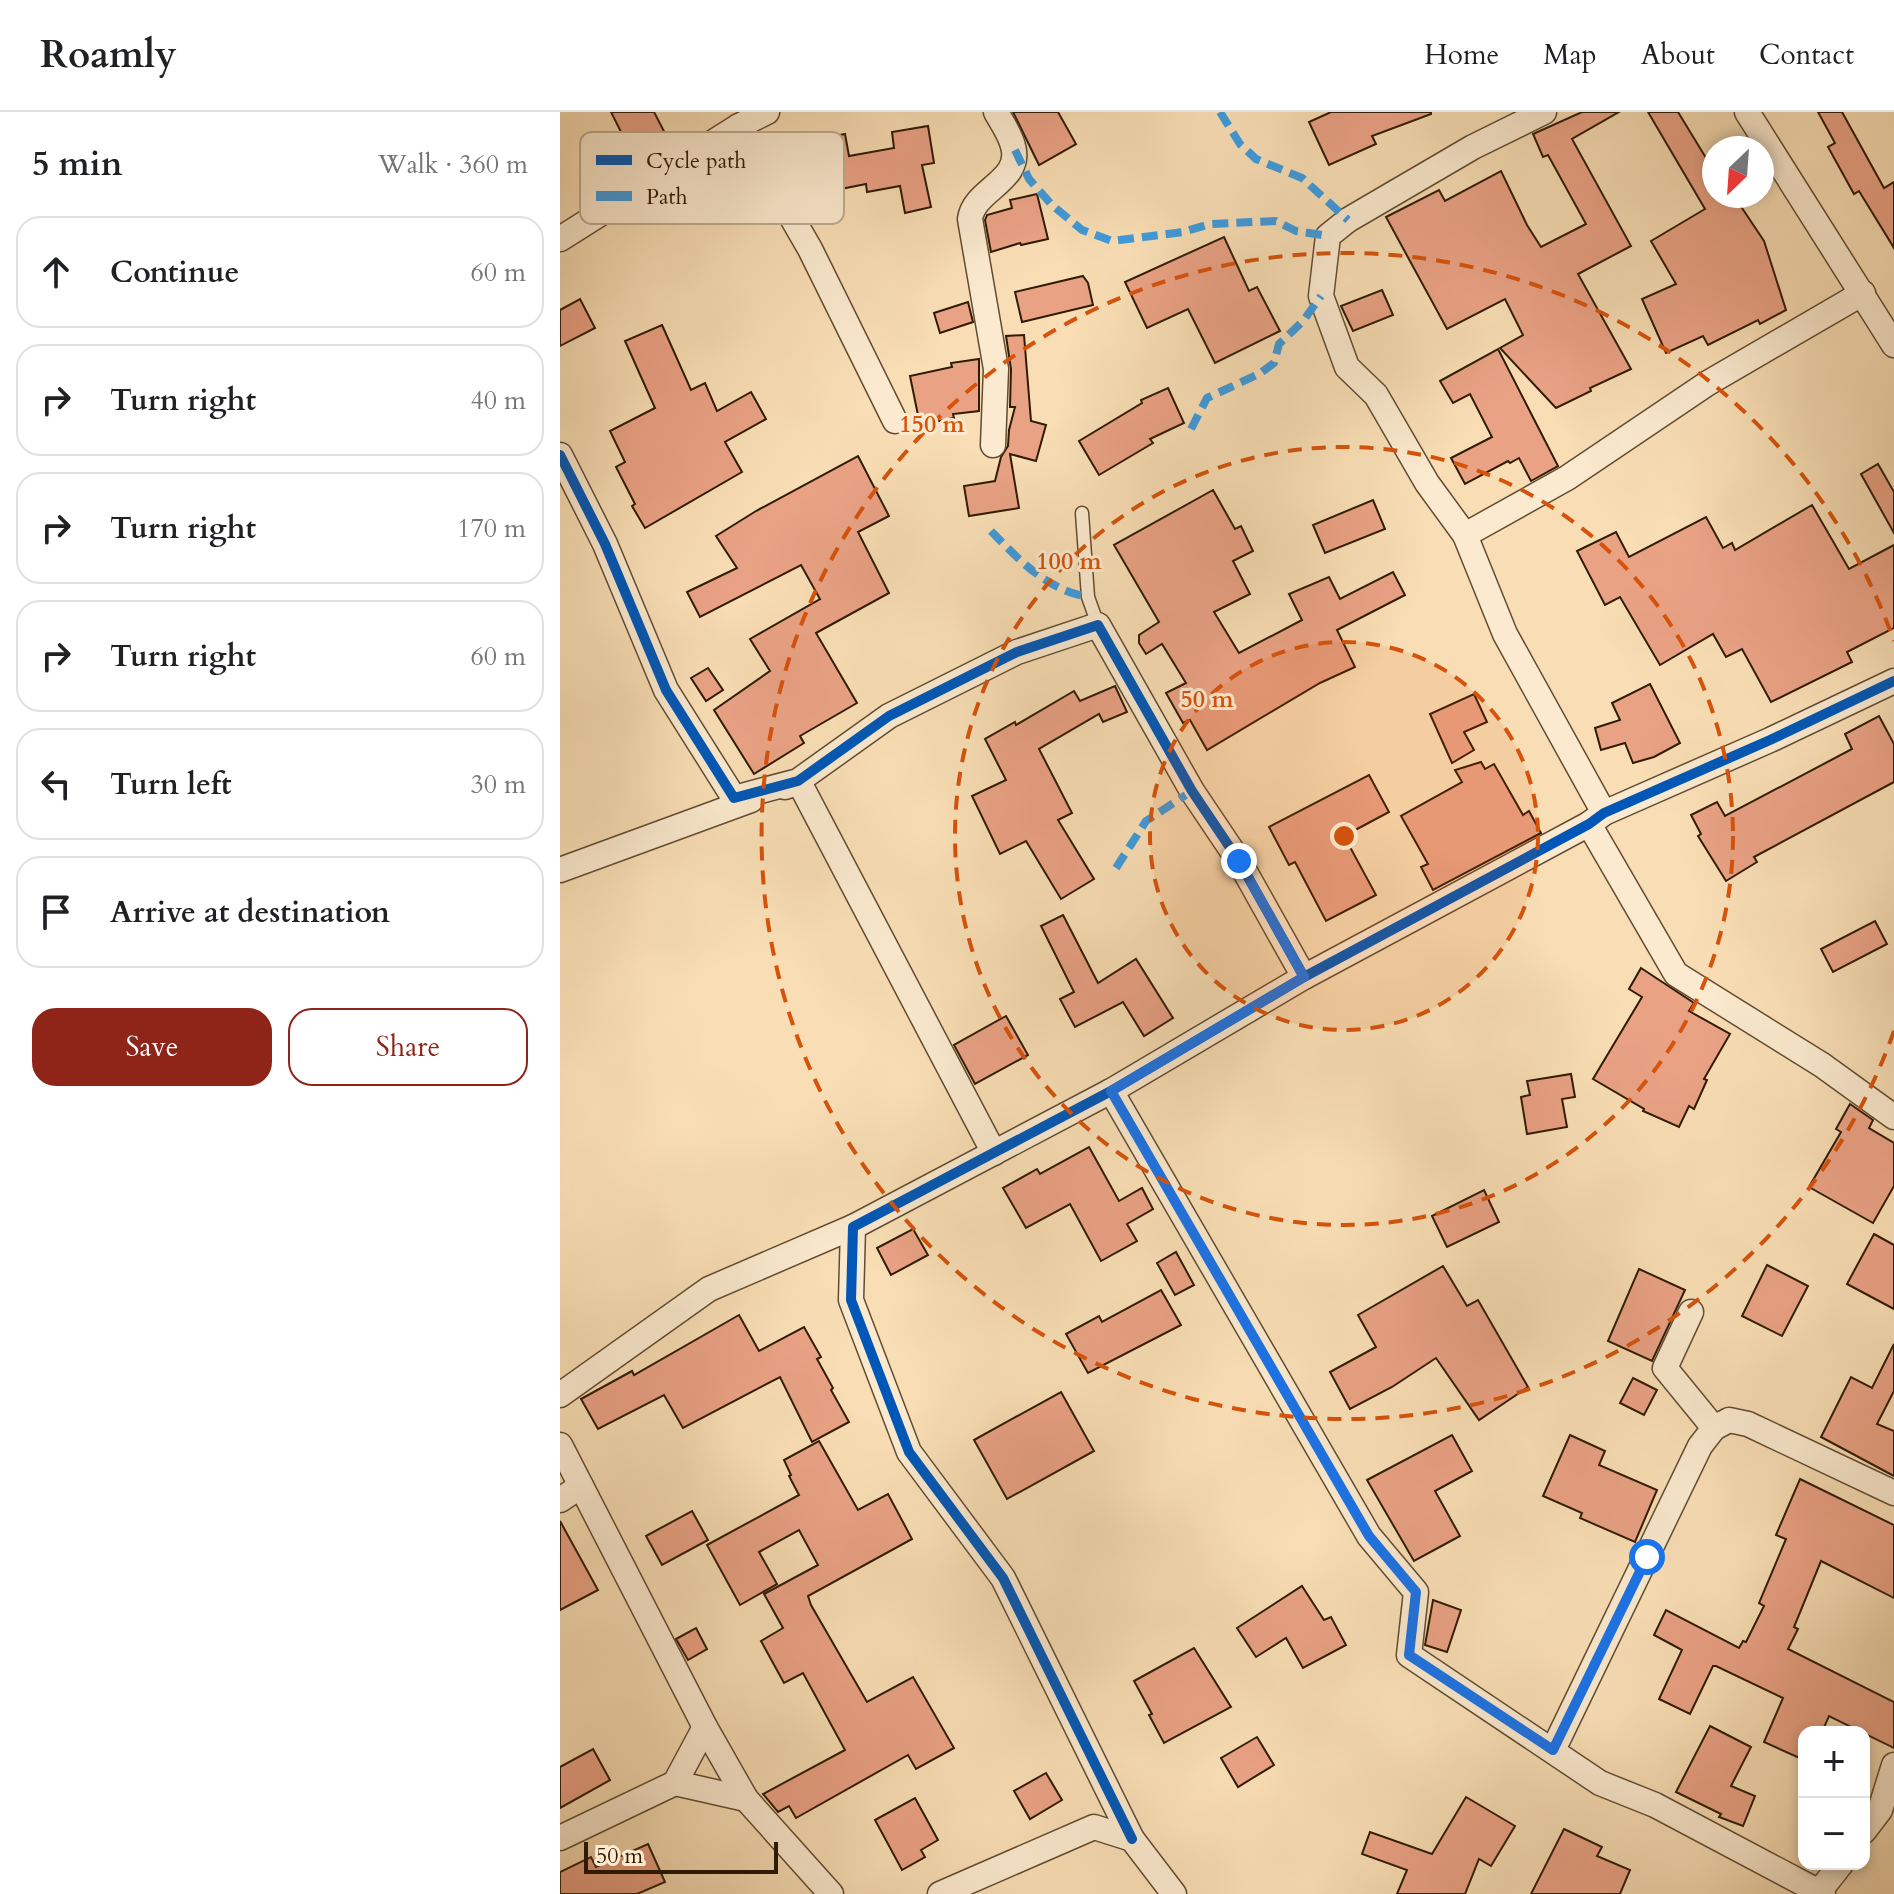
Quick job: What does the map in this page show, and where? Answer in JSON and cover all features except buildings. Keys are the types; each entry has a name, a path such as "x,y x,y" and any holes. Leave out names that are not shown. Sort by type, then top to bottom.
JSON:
{"street":[{"path":"729,132 767,112"},
{"path":"993,445 996,369 970,219 975,202 1010,172 1015,150 996,112"},
{"path":"1544,112 1473,147 1348,220 1328,236 1321,296 1347,367 1376,395 1427,483 1465,535 1505,634 1676,974 1822,1065 1894,1117"},
{"path":"1747,112 1894,345"},
{"path":"739,126 742,132"},
{"path":"560,239 584,224"},
{"path":"796,224 895,421"},
{"path":"1465,535 1567,478 1708,383 1863,293"},
{"path":"560,455 605,544 666,690 734,798 798,781 889,716 1017,652 1098,625 1192,791 1239,861 1304,977"},
{"path":"560,1395 709,1289 853,1227 1111,1091 1304,977 1596,818 1894,681"},
{"path":"560,870 799,782 994,1153"},
{"path":"1111,1091 1369,1536 1416,1592 1409,1655 1600,1783 1655,1805 1821,1893 1837,1870"},
{"path":"853,1227 851,1300 909,1452 1003,1578 1132,1839 1174,1894"},
{"path":"1691,1312 1665,1368 1714,1428"},
{"path":"1553,1750 1700,1446 1714,1428 1729,1420 1748,1424 1894,1493"},
{"path":"560,1445 705,1727 746,1799 831,1894"},
{"path":"560,1500 581,1486"},
{"path":"560,1838 675,1783 705,1727"},
{"path":"1870,1823 1880,1810 1894,1765"},
{"path":"675,1783 746,1799"},
{"path":"940,1894 1094,1827 1132,1839"}],"lane":[{"path":"1082,513 1088,597 1098,625"}],"marked path":[{"path":"1220,112 1240,144 1256,159 1302,178 1348,220"},
{"path":"1015,150 1029,179 1052,205 1082,230 1112,241 1183,232 1210,224 1276,221 1296,231 1328,236"},
{"path":"1191,429 1207,398 1259,374 1274,363 1279,344 1303,321 1321,296"},
{"path":"991,531 1023,563 1047,581 1088,597"},
{"path":"1116,868 1146,821 1192,791"}],"cycle path":[{"path":"560,455 605,544 666,690 734,798 798,781 889,716 1017,652 1098,625 1192,791 1239,861 1304,977"},
{"path":"1132,1839 1003,1578 909,1452 851,1300 853,1227 1111,1091 1304,977 1589,824 1604,813 1894,681"}],"route":[{"path":"1239,861 1304,977 1111,1091 1369,1536 1416,1592 1409,1655 1553,1750 1647,1557"}]}
